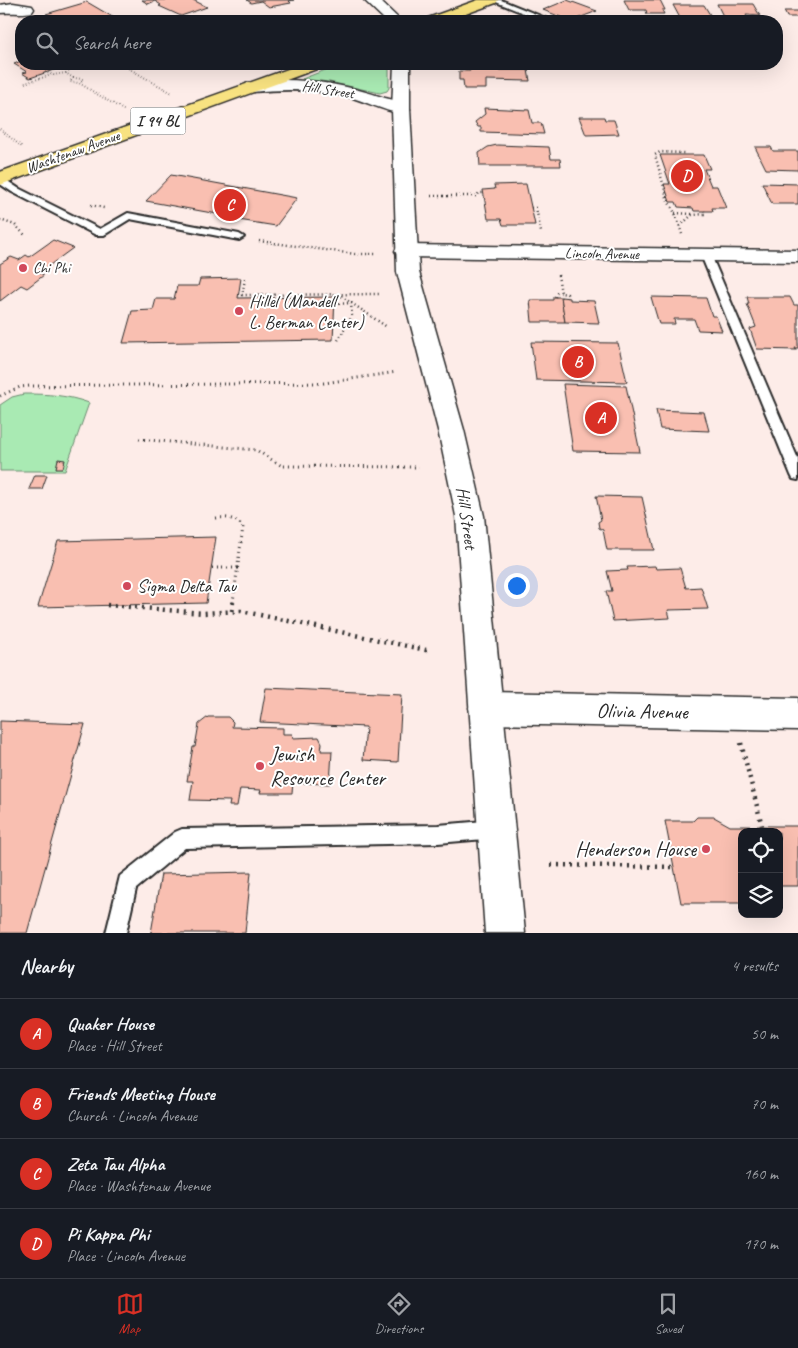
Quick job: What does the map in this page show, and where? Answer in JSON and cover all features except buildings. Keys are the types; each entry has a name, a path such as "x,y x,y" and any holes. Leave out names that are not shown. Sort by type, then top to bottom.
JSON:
{"main road":[{"path":"450,15 493,0"},
{"name":"Washtenaw Avenue","path":"0,179 300,70"}],"street":[{"path":"371,0 387,15"},
{"path":"0,9 20,7 27,9"},
{"name":"Hill Street","path":"402,70 401,109 408,272 451,430 470,516 505,933"},
{"name":"Hill Street","path":"254,87 288,84 328,87 365,96 401,109"},
{"name":"Lincoln Avenue","path":"406,252 798,256"},
{"name":"Olivia Avenue","path":"486,708 798,714"}],"lane":[{"path":"493,0 533,15"},
{"path":"0,179 15,190 100,233 128,216 239,237"},
{"path":"706,255 798,475"},
{"path":"116,933 128,883 182,839 438,834 496,829"}],"path":[{"path":"25,83 51,74 66,73 70,70"},
{"path":"131,70 173,94"},
{"path":"45,72 51,74"},
{"path":"66,73 73,78 83,79 79,83"},
{"path":"73,78 70,82 79,83 126,112"},
{"path":"0,129 23,147"},
{"path":"683,237 675,213 668,201 655,155 660,152 684,153"},
{"path":"430,196 477,196 484,193"},
{"path":"531,208 536,208 542,235"},
{"path":"675,213 705,214 704,211"},
{"path":"680,226 688,217 696,214"},
{"path":"0,220 15,225 26,236"},
{"path":"558,272 561,293"},
{"path":"245,279 242,295 381,294"},
{"path":"555,297 557,293 561,293 567,294 568,298"},
{"path":"338,294 387,327"},
{"path":"335,304 351,304"},
{"path":"337,342 352,316 351,304"},
{"path":"0,396 20,387 30,386 324,383 397,372"},
{"path":"139,439 256,450 282,466 419,467"},
{"path":"216,518 232,518 241,523 243,527 232,611"},
{"path":"212,568 238,568"},
{"path":"107,605 203,613 242,611 426,650 431,648"},
{"path":"734,713 762,826"},
{"path":"551,865 674,867"}],"green space":[{"path":"325,70 389,70 389,88 387,91 380,93 329,82 302,79"},
{"path":"24,394 73,398 89,403 65,471 0,471 0,405 12,397"}],"place":[{"name":"Pi Kappa Phi","path":"687,176"},
{"name":"Zeta Tau Alpha","path":"230,205"},
{"name":"Chi Phi","path":"23,268"},
{"name":"Hillel (Mandell L. Berman Center)","path":"239,311"},
{"name":"Friends Meeting House","path":"578,362"},
{"name":"Quaker House","path":"601,418"},
{"name":"Sigma Delta Tau","path":"127,586"},
{"name":"Jewish Resource Center","path":"260,766"},
{"name":"Henderson House","path":"706,849"}]}
